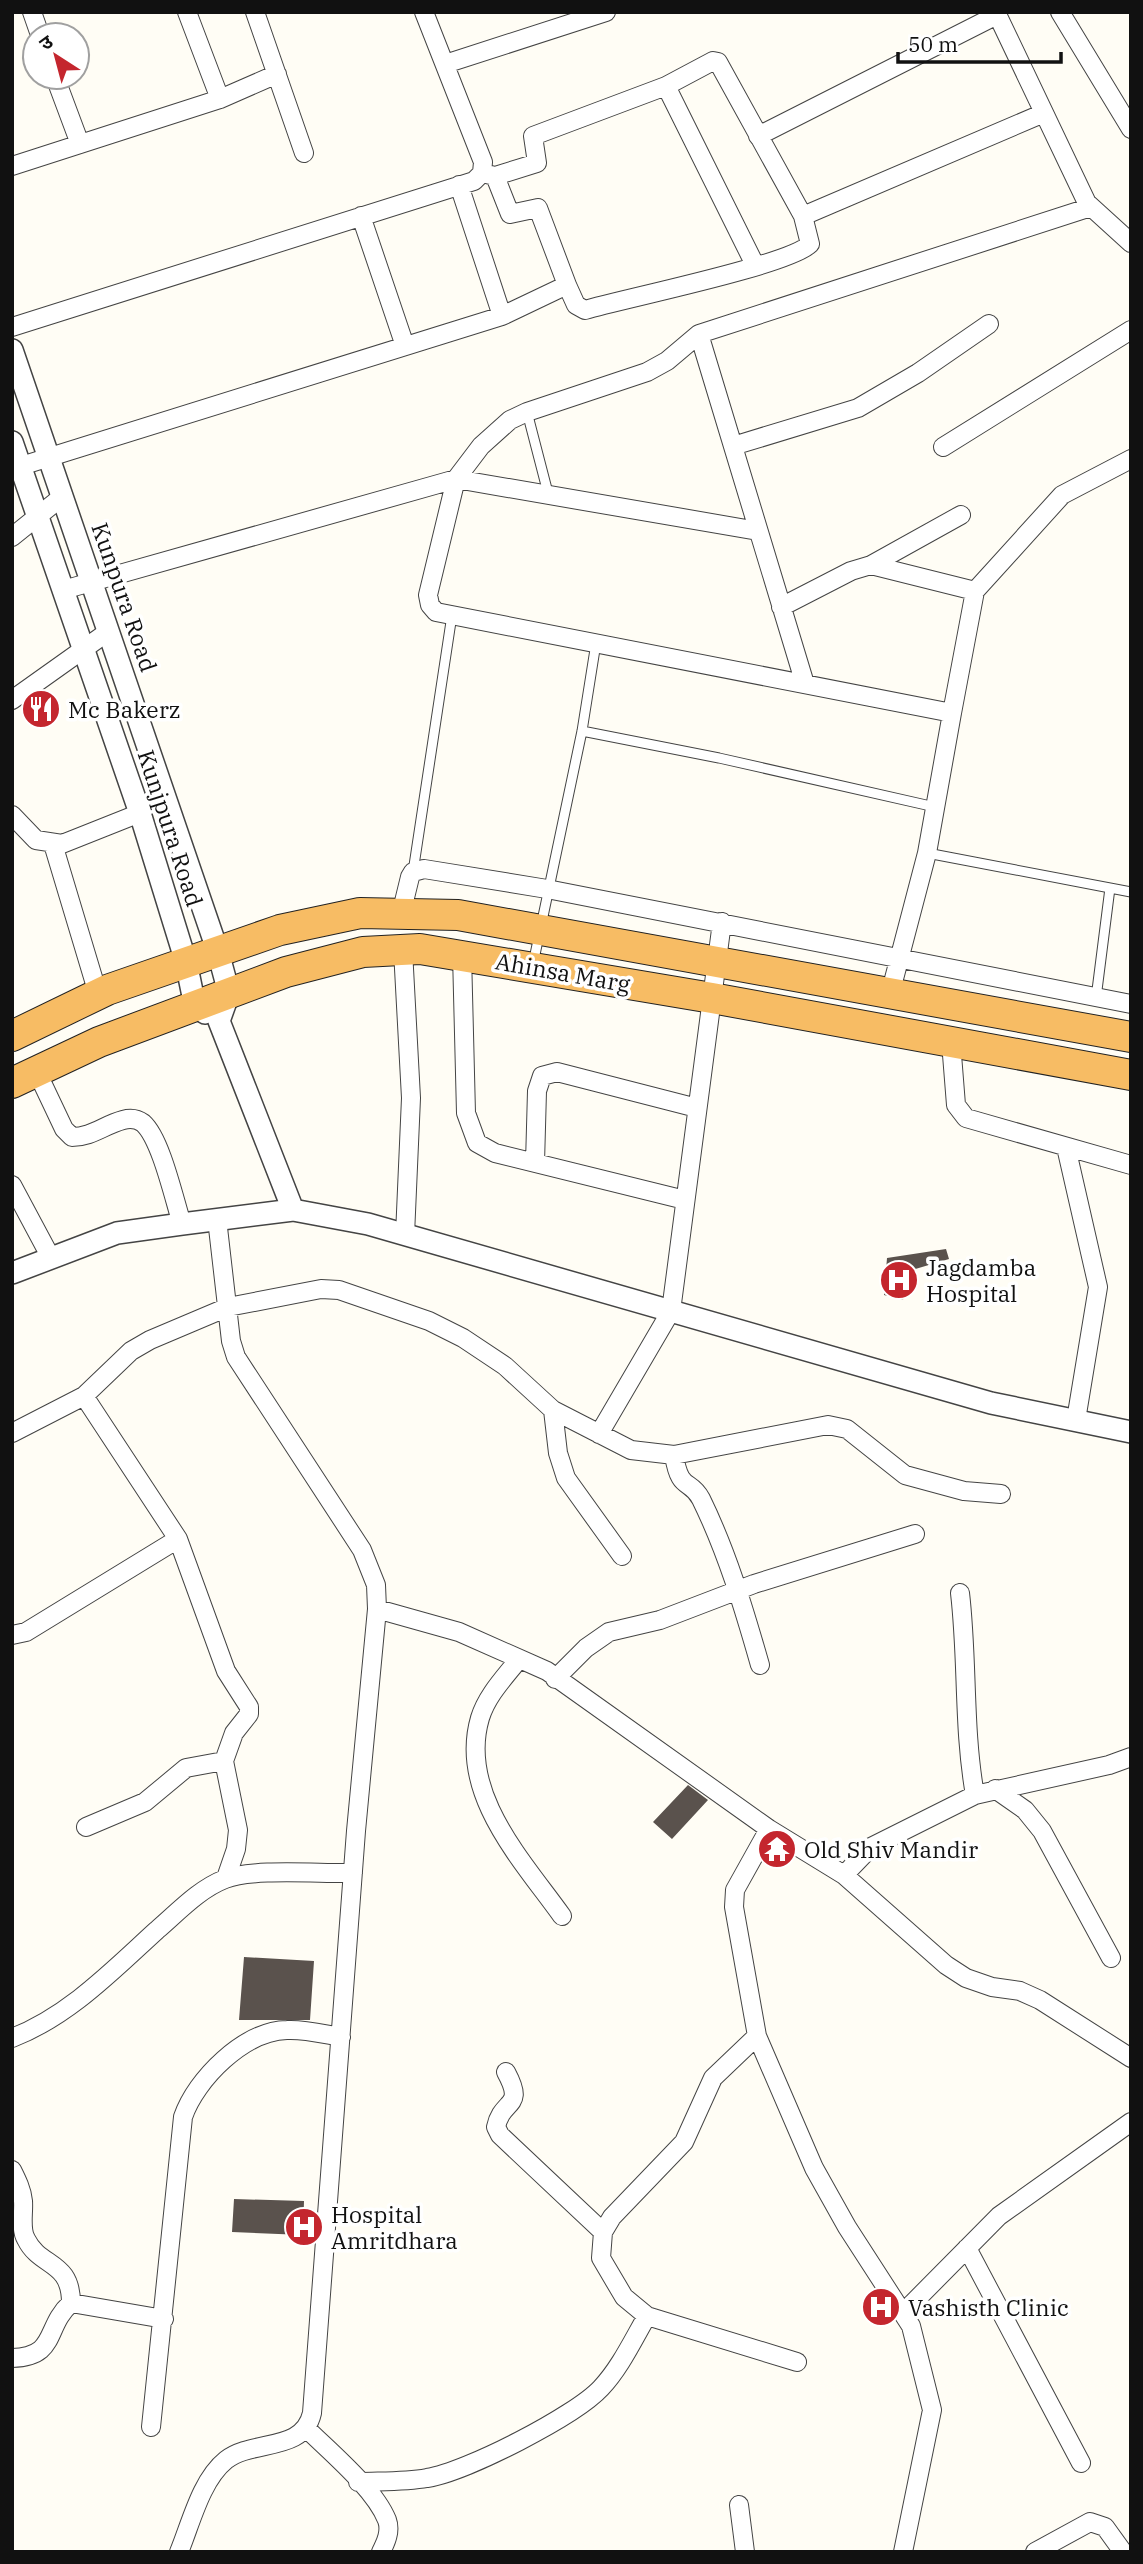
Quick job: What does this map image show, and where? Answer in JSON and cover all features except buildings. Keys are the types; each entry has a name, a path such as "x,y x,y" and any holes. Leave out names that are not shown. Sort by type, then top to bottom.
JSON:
{"highway":[{"name":"Ahinsa Marg","path":"12,1036 99,994 186,962 280,930 360,913 458,915 1131,1037"},
{"name":"Ahinsa Marg","path":"24,1077 99,1042 207,1014 229,993 286,972 350,956 403,950 462,954 533,966 1131,1075"}],"street":[{"path":"187,12 220,99"},
{"path":"255,12 304,153"},
{"path":"12,327 489,175 537,163 533,136 666,86 713,61 718,62 803,216 810,244 803,251 585,310 576,305 538,208 510,214 489,175 424,12"},
{"path":"445,64 606,12"},
{"path":"1060,12 1131,129"},
{"path":"758,136 997,14 1091,208 1131,243"},
{"path":"12,166 220,99 277,74"},
{"path":"666,86 755,265"},
{"path":"60,91 80,144"},
{"path":"803,216 1044,114"},
{"path":"459,185 502,316"},
{"path":"952,713 436,612 429,605 428,595 456,479 496,431 527,412 647,372 667,361 699,334 1091,208"},
{"path":"361,216 405,346"},
{"path":"20,466 502,316 567,285"},
{"path":"733,446 858,408 918,373 989,324"},
{"path":"943,447 1131,330"},
{"path":"699,334 805,684"},
{"name":"Kunpura Road","path":"12,350 218,952 229,993"},
{"name":"Kunjpura Road","path":"12,442 140,813 186,962 293,1210"},
{"path":"890,994 927,853 975,591 1062,495 1131,459"},
{"path":"63,590 456,479 758,531"},
{"path":"12,537 63,496"},
{"path":"781,607 851,571 871,565 961,515"},
{"path":"871,565 975,591"},
{"path":"12,700 109,631"},
{"path":"12,815 36,840 52,844 72,841 140,813"},
{"path":"52,844 99,994"},
{"path":"401,914 413,872 424,869 547,888 1131,1004"},
{"path":"599,1434 671,1311 722,922"},
{"path":"403,950 411,1098 405,1235"},
{"path":"462,954 462,1033 470,1130 477,1143 495,1153 685,1200"},
{"path":"951,1042 958,1112 984,1125 1131,1165"},
{"path":"535,1163 537,1091 542,1076 557,1072 697,1108"},
{"path":"24,1077 72,1137 85,1137 133,1118 146,1126 154,1139 182,1224"},
{"path":"1066,1147 1098,1287 1076,1420"},
{"path":"12,1185 51,1258"},
{"path":"12,1273 117,1233 293,1210 405,1235 991,1403 1131,1432"},
{"path":"179,2552 216,2469 243,2450 291,2440 306,2428 312,2413 353,1873 377,1609 376,1585 362,1550 236,1357 217,1219"},
{"path":"12,1433 84,1395 131,1351 228,1307 302,1290 340,1290 429,1321 463,1338 505,1366 553,1410 631,1450 674,1455 838,1426 847,1429 905,1475 964,1491 1001,1494"},
{"path":"84,1395 178,1539 226,1671 249,1707 250,1714 234,1733 223,1762 238,1830 236,1849 226,1878"},
{"path":"553,1410 558,1453 566,1478 622,1556"},
{"path":"674,1455 678,1476 701,1499 738,1589 761,1665"},
{"path":"555,1679 603,1635 660,1620 738,1589 915,1534"},
{"path":"12,1635 26,1632 178,1539"},
{"path":"960,1593 965,1635 967,1751 975,1796"},
{"path":"377,1609 459,1632 547,1671 769,1829 844,1875 946,1965 979,1983 1020,1991 1040,2000 1131,2058"},
{"path":"519,1659 491,1696 480,1718 480,1779 493,1818 562,1916"},
{"path":"844,1875 872,1847 975,1796 995,1789 1109,1765 1131,1757"},
{"path":"86,1827 145,1802 186,1768 223,1762"},
{"path":"995,1789 1026,1810 1038,1825 1111,1958"},
{"path":"769,1829 735,1890 734,1907 757,2036 814,2168 847,2227 911,2326 932,2410 903,2552"},
{"path":"12,2038 58,2013 93,1989 180,1910 226,1878 245,1875 353,1873"},
{"path":"151,2427 183,2117 189,2099 220,2064 251,2041 268,2033 285,2030 341,2037"},
{"path":"757,2036 713,2078 684,2143 612,2217 603,2232 601,2258 608,2275 624,2297 647,2316 797,2362"},
{"path":"506,2072 516,2095 514,2102 498,2118 496,2127 500,2134 603,2232"},
{"path":"903,2313 999,2216 1131,2122"},
{"path":"12,2170 23,2198 24,2235 27,2243 65,2274 71,2285 71,2303 42,2351 28,2358 12,2358"},
{"path":"967,2248 1081,2463"},
{"path":"71,2303 164,2319"},
{"path":"358,2482 425,2479 450,2473 497,2452 587,2401 612,2375 647,2316"},
{"path":"306,2428 358,2482 387,2520 387,2540 381,2552"},
{"path":"738,2505 745,2552"},
{"path":"1035,2552 1090,2522 1105,2528 1123,2552"}],"lane":[{"path":"527,412 548,493"},
{"path":"413,872 452,615"},
{"path":"533,966 538,930 582,731 596,643"},
{"path":"582,731 935,807"},
{"path":"927,853 1131,892"},
{"path":"1096,998 1110,888"}],"place":[{"name":"Mc Bakerz","path":"41,709"},
{"name":"Jagdamba Hospital","path":"899,1280"},
{"name":"Old Shiv Mandir","path":"777,1849"},
{"name":"Hospital Amritdhara","path":"304,2227"},
{"name":"Vashisth Clinic","path":"881,2307"}]}
